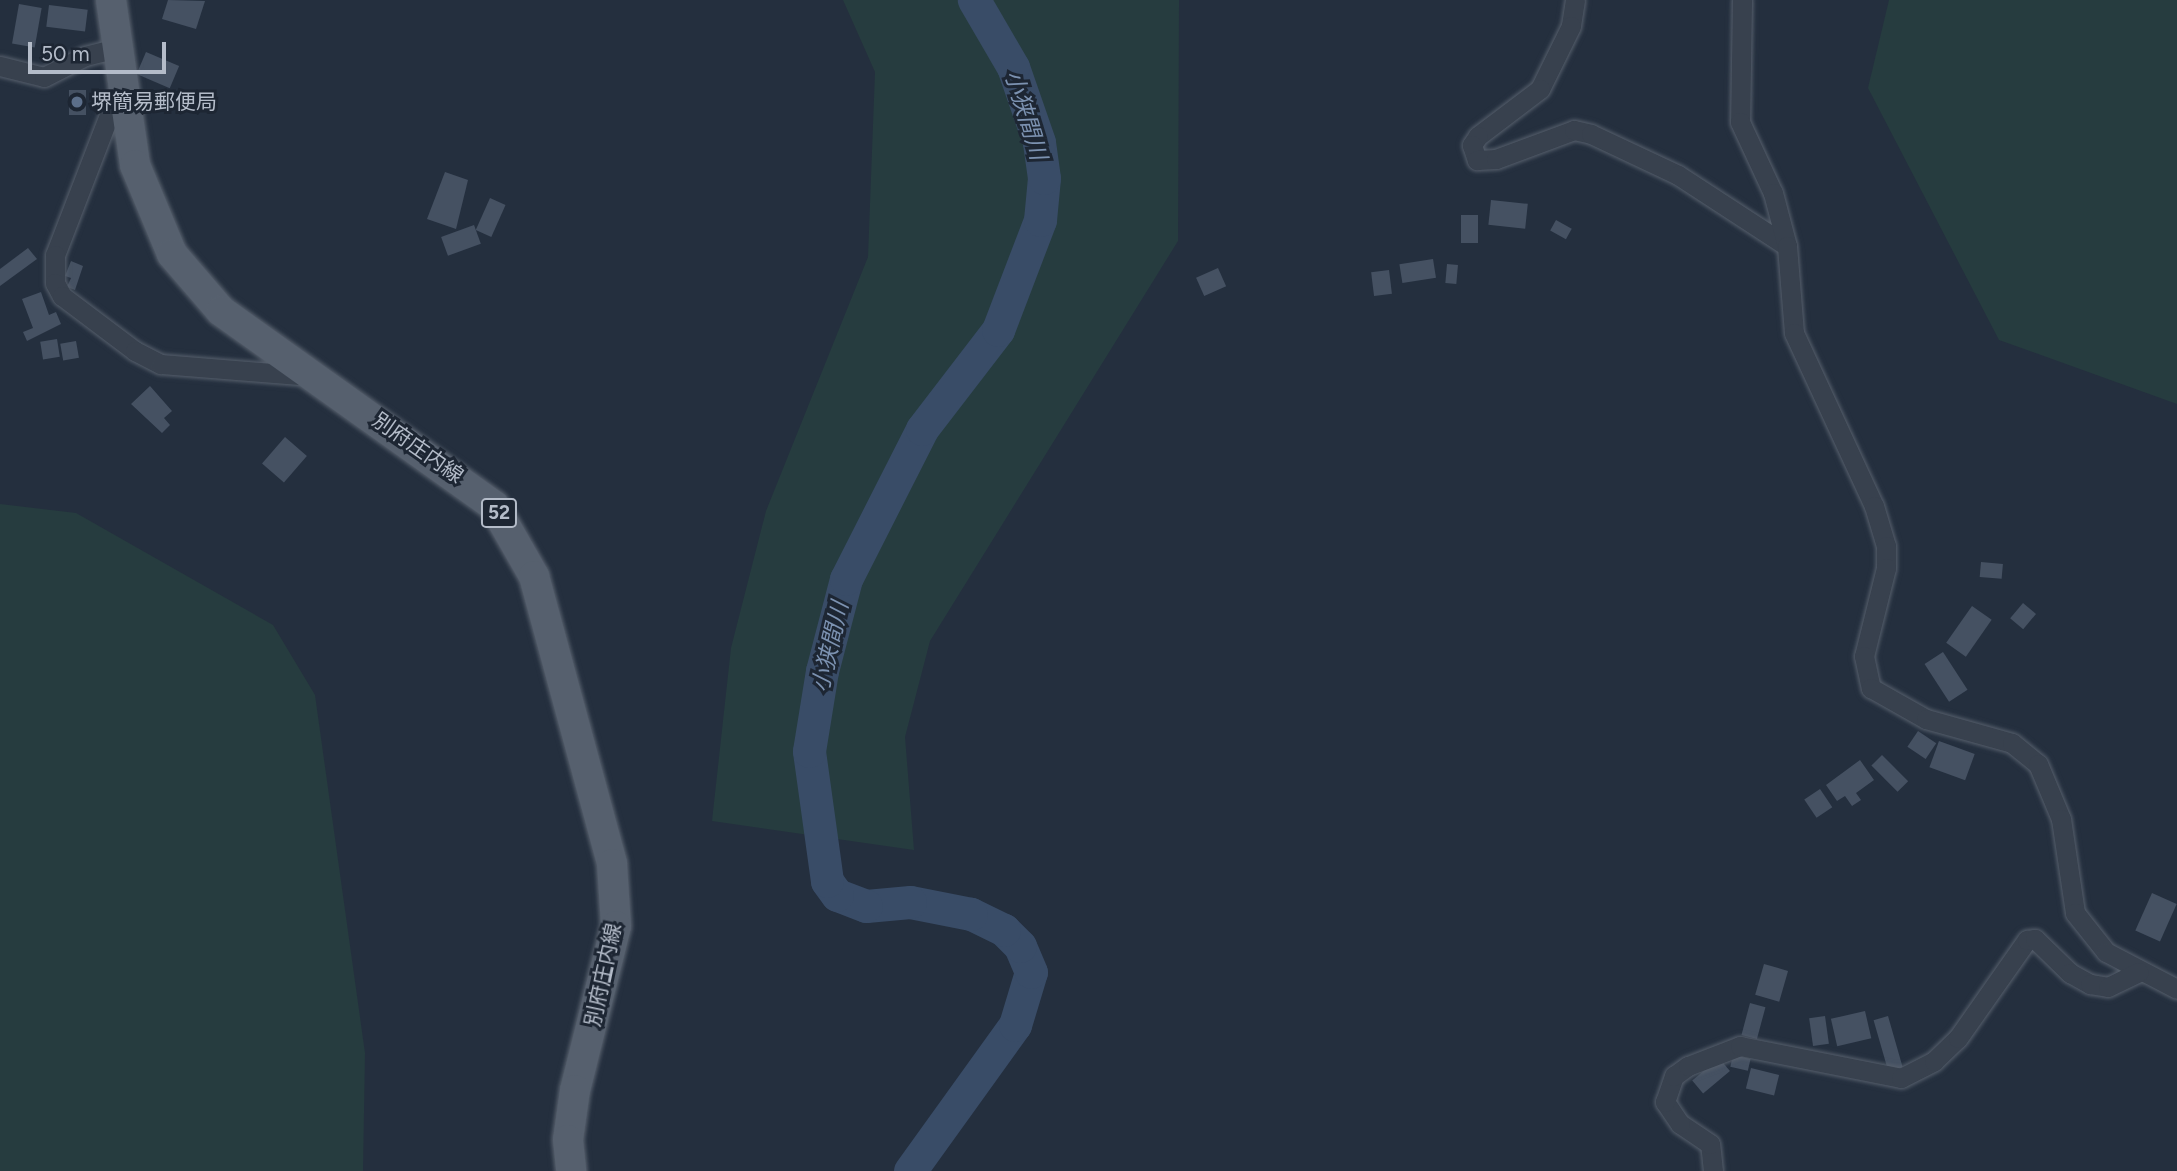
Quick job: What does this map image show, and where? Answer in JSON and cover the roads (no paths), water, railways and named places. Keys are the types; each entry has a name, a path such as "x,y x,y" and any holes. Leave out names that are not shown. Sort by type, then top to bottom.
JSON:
{"main road":[{"name":"別府庄内線","path":"111,0 121,84 135,165 154,222 172,254 221,311 494,506 534,576 612,864 616,926 575,1090 568,1140 570,1171"}],"street":[{"path":"1575,0 1571,26 1539,89 1478,136 1472,145 1477,160 1496,159 1565,132 1591,134 1678,175 1787,246"},
{"path":"1742,0 1740,121 1773,193 1787,246 1800,356 1874,506 1886,546 1886,568 1864,656 1871,688 1926,719 2012,743 2038,764 2061,819 2075,912 2106,951 2139,972 2177,989"},
{"path":"0,66 44,77 85,55 117,48"},
{"path":"121,84 55,256 55,282 62,296 135,351 161,364 311,376"},
{"path":"1713,1171 1710,1144 1680,1124 1665,1102 1674,1076 1688,1066 1740,1046 1901,1078 1934,1061 1958,1038 2027,940 2035,939 2070,973 2090,984 2108,987 2139,972"}],"waterway":[{"name":"小狭間川","path":"910,1171 1015,1025 1031,972 1020,946 1004,930 971,914 910,902 866,906 837,895 827,881 809,751 822,671 846,579 922,429 998,330 1040,220 1044,178 1039,142 1013,67 974,0"}],"place":[{"name":"堺簡易郵便局","path":"77,102"}]}
